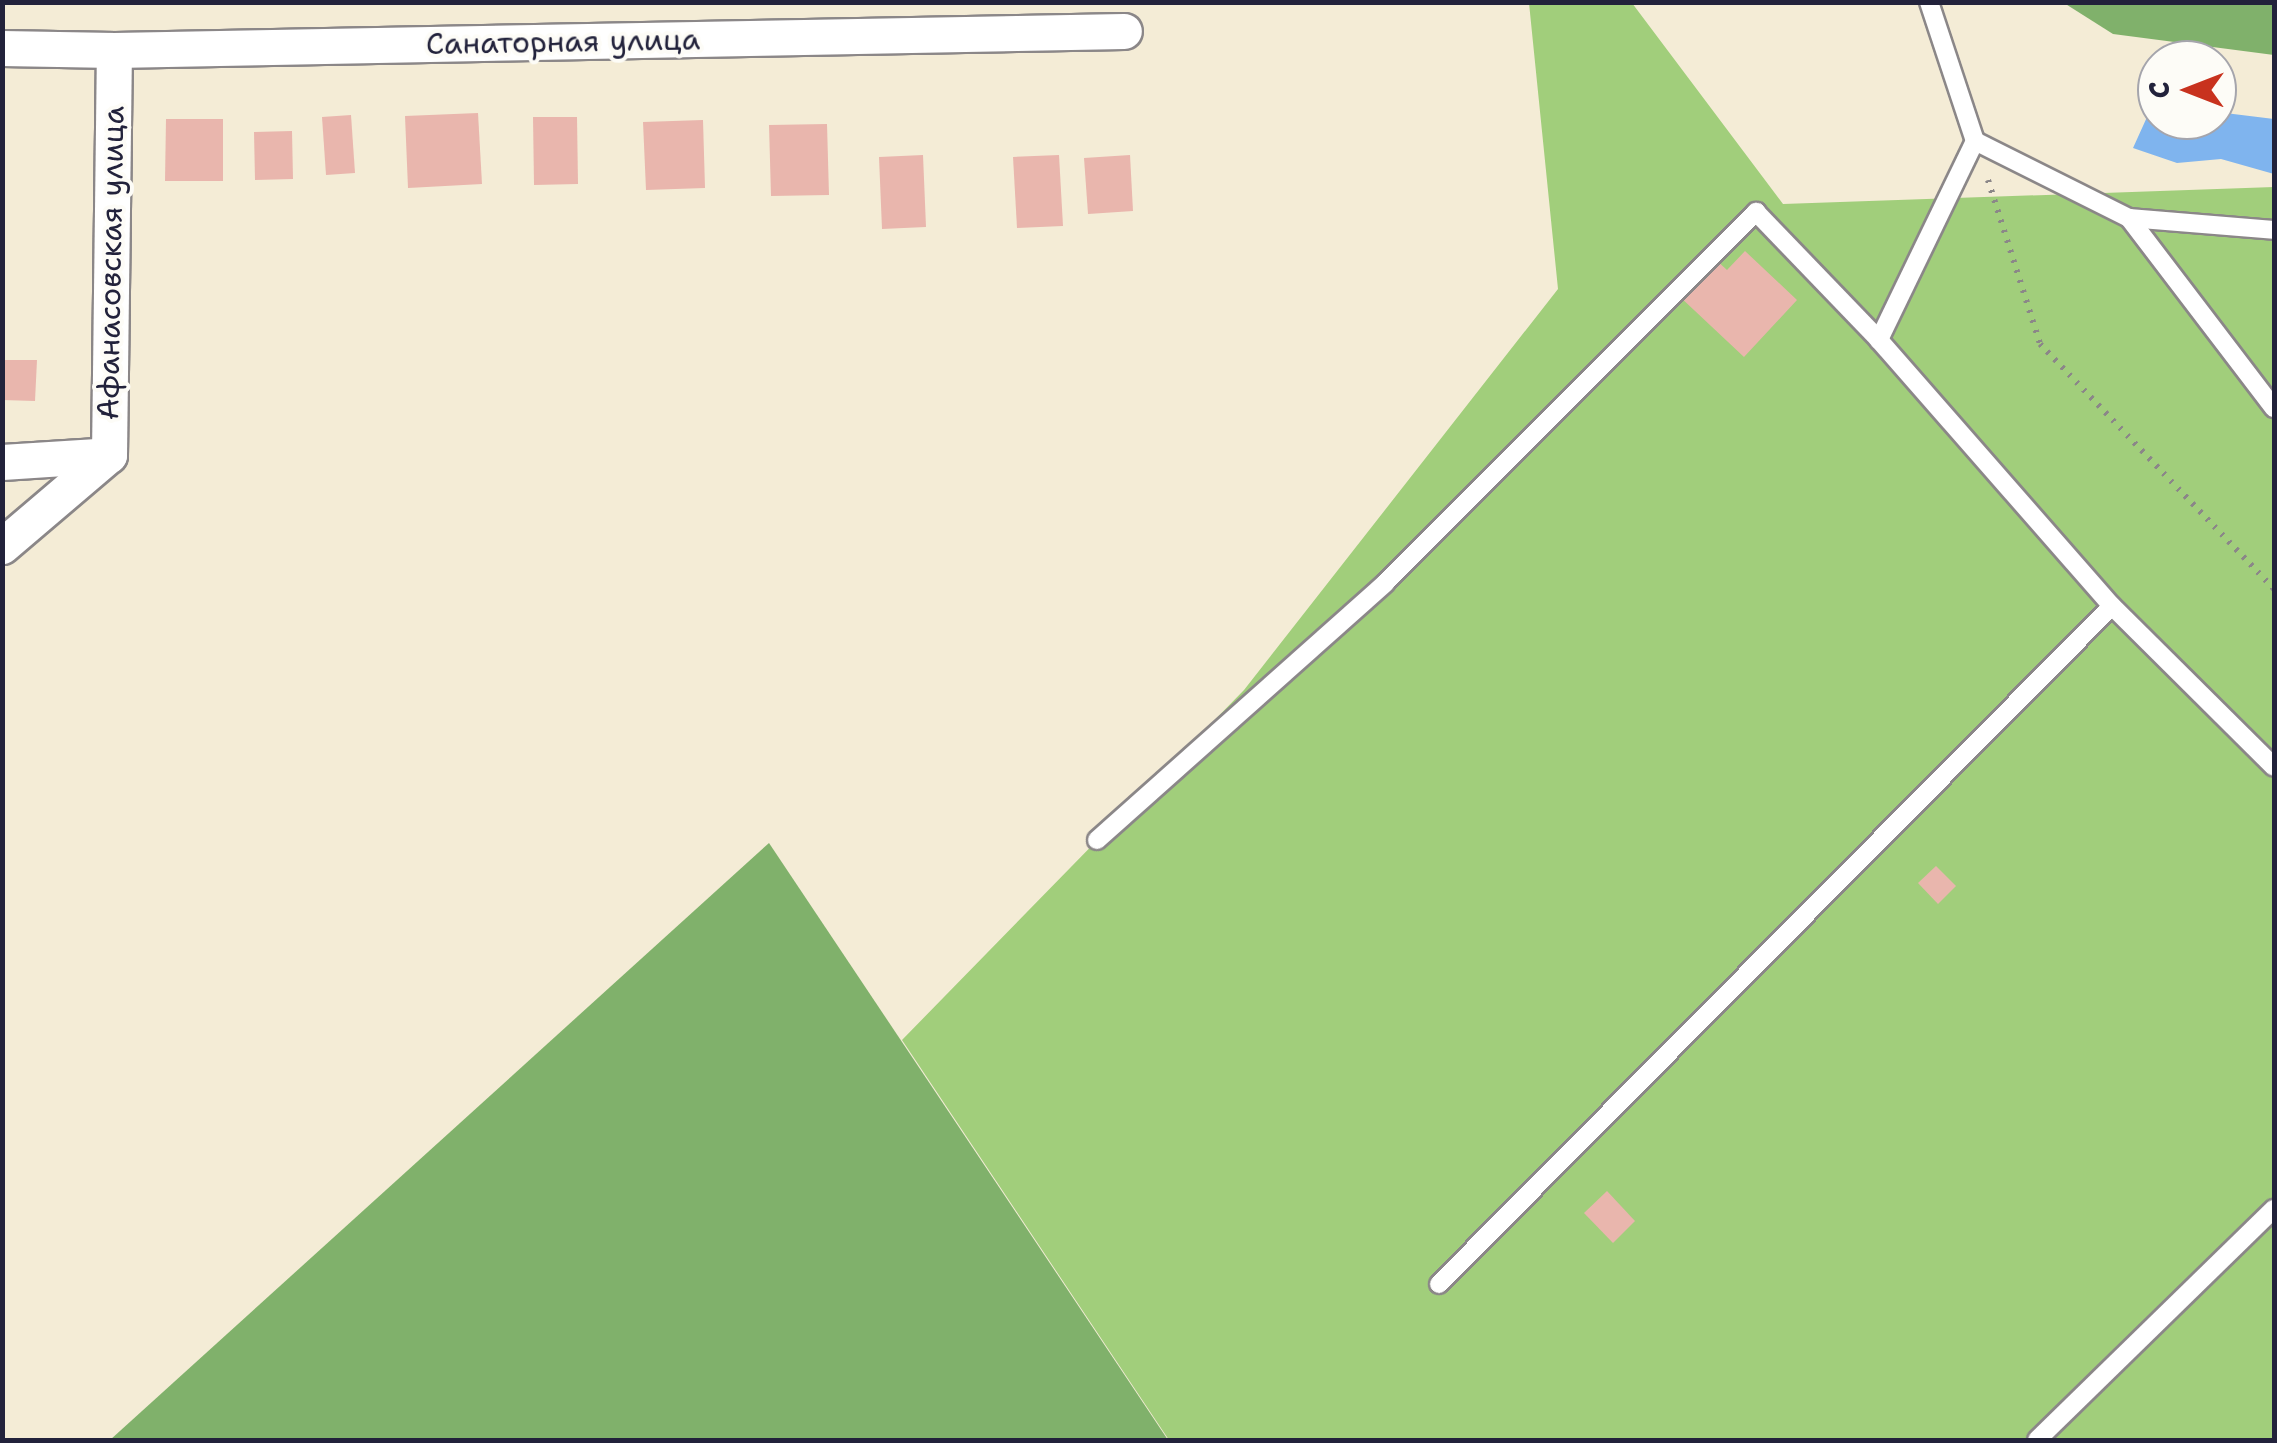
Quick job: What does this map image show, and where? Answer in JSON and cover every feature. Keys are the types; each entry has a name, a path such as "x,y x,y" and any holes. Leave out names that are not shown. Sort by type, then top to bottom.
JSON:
{"street":[{"name":"Санаторная улица","path":"2,48 114,50 1124,32"},
{"name":"Афанасовская улица","path":"2,546 109,455 114,50"},
{"path":"2,462 109,455"}],"lane":[{"path":"1879,340 1976,141 1929,2"},
{"path":"1976,141 2130,218 2274,230"},
{"path":"1097,840 1385,582 1756,212 1879,340 2112,606 2274,767"},
{"path":"2130,218 2274,408"},
{"path":"1439,1284 2112,606"},
{"path":"2037,1440 2274,1209"}],"path":[{"path":"1976,141 2040,344 2274,589"}],"green space":[{"path":"1529,3 1632,3 1783,204 2274,187 2274,1440 1169,1440 902,1040 1244,690 1558,289"},
{"path":"2064,3 2274,3 2274,55 2237,50 2237,40 2159,40 2113,34"},
{"path":"769,843 1168,1440 110,1440"}],"water":[{"path":"2237,114 2274,119 2274,174 2221,159 2177,163 2133,148 2137,139 2237,140"}],"building":[{"path":"478,113 482,184 408,188 405,116"},
{"path":"351,115 355,173 326,175 322,117"},
{"path":"533,117 577,117 578,184 534,185"},
{"path":"166,119 223,119 223,181 165,181"},
{"path":"703,120 705,188 646,190 643,122"},
{"path":"827,124 829,195 771,196 769,125"},
{"path":"292,131 293,179 255,180 254,132"},
{"path":"923,155 926,227 882,229 879,157"},
{"path":"1059,155 1063,226 1017,228 1013,157"},
{"path":"1130,155 1133,211 1088,214 1084,158"},
{"path":"1745,251 1797,300 1744,357 1678,295 1714,258 1727,270"},
{"path":"2,360 37,360 35,401 2,400"},
{"path":"1936,866 1956,886 1938,904 1918,883"},
{"path":"1607,1191 1635,1221 1613,1243 1584,1213"}]}
